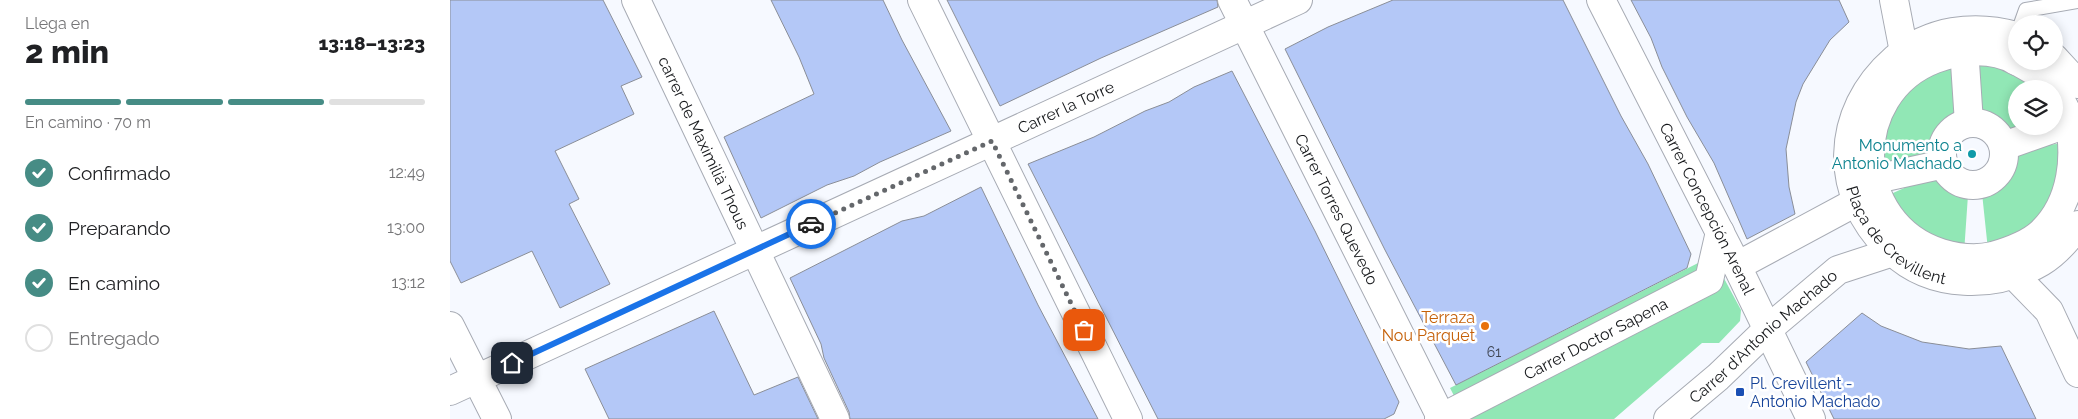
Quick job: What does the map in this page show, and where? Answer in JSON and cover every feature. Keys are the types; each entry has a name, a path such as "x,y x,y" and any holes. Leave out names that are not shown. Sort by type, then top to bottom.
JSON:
{"street":[{"name":"carrer de Maximilià Thous","path":"636,0 835,419"},
{"path":"922,0 1128,419"},
{"name":"Carrer Torres Quevedo","path":"1232,0 1441,419"},
{"name":"Carrer la Torre","path":"450,391 1298,0"},
{"name":"Carrer Concepción Arenal","path":"1601,0 1720,232 1811,419"},
{"path":"1894,0 1904,52"},
{"name":"Plaça de Crevillent","path":"2008,34 1981,29 1942,34 1922,41 1904,52 1880,72 1863,96 1852,125 1848,155 1851,186 1865,187 1871,229 1893,252 1911,265 1953,280 1976,282 2001,279 2014,275 2041,262 2065,242 2078,225"},
{"path":"1964,50 1969,123"},
{"path":"2008,57 1981,51 1964,50 1950,54 1923,64 1900,80 1883,103 1872,130 1865,187 1904,233 1928,249 1955,257 1983,258 2013,251 2040,235 2060,212 2073,184 2077,153 2072,122 2059,95 2063,74 2038,73 2033,70"},
{"path":"2004,146 2072,122"},
{"path":"1969,123 1978,123 1994,131 2004,146 2003,164 1991,179 1982,183 1964,184 1956,180 1944,164 1943,146 1946,138 1952,130 1969,123"},
{"path":"1737,266 1865,187 1944,164"},
{"name":"Carrer Doctor Sapena","path":"1441,419 1709,280 1720,232"},
{"name":"Carrer d'Antonio Machado","path":"1668,419 1718,377 1768,329 1838,270 1893,252"},
{"path":"2014,275 2049,311 2078,373"},
{"path":"450,326 497,419"}],"lane":[{"path":"2024,15 2026,10 2078,1"}],"green space":[{"path":"1952,59 1964,117 1942,130 1936,140 1932,154 1874,170 1892,98"},
{"path":"1977,60 1994,61 2029,80 2008,80 2008,134 2005,135 1997,125 1976,117"},
{"path":"2071,142 2044,228 1988,250 1982,193 2007,175 2011,166 2011,150"},
{"path":"1938,173 1952,188 1968,195 1964,253 1937,247 1884,197"},
{"path":"1712,256 1741,310 1740,321 1719,343 1702,343 1614,419 1466,419 1450,388"}],"building":[{"path":"450,0 603,0 642,77 621,86 634,114 555,151 579,199 569,204 610,284 560,308 532,251 461,283 450,261"},
{"path":"771,0 883,0 902,40 951,131 880,162 854,176 827,185 761,218 724,137 814,94 799,57"},
{"path":"947,0 1217,0 1218,7 1101,58 1000,106"},
{"path":"1393,0 1563,0 1621,116 1648,164 1691,254 1687,268 1456,385 1385,250 1285,49 1328,27"},
{"path":"1631,0 1839,0 1849,22 1830,40 1803,84 1796,102 1786,149 1789,187 1795,214 1747,239 1714,163 1687,117 1662,67 1651,38"},
{"path":"1232,71 1315,231 1399,402 1394,414 1384,419 1158,419 1028,164 1094,137 1145,111 1169,102 1194,87"},
{"path":"981,187 1038,305 1098,419 850,419 849,412 824,358 821,344 790,278 902,221 924,216"},
{"path":"714,311 754,395 798,377 818,419 609,419 585,369"},
{"path":"1862,313 1881,326 1922,342 1969,349 2001,346 2036,419 1834,419 1806,362"}],"way so far":[{"path":"811,224 992,141 1084,330"}],"place":[{"name":"Monumento a Antonio Machado","path":"1972,154"},
{"name":"Terraza Nou Parquet","path":"1485,326"},
{"name":"Pl. Crevillent - Antonio Machado","path":"1740,392"}],"route":[{"path":"512,363 811,224"}]}
